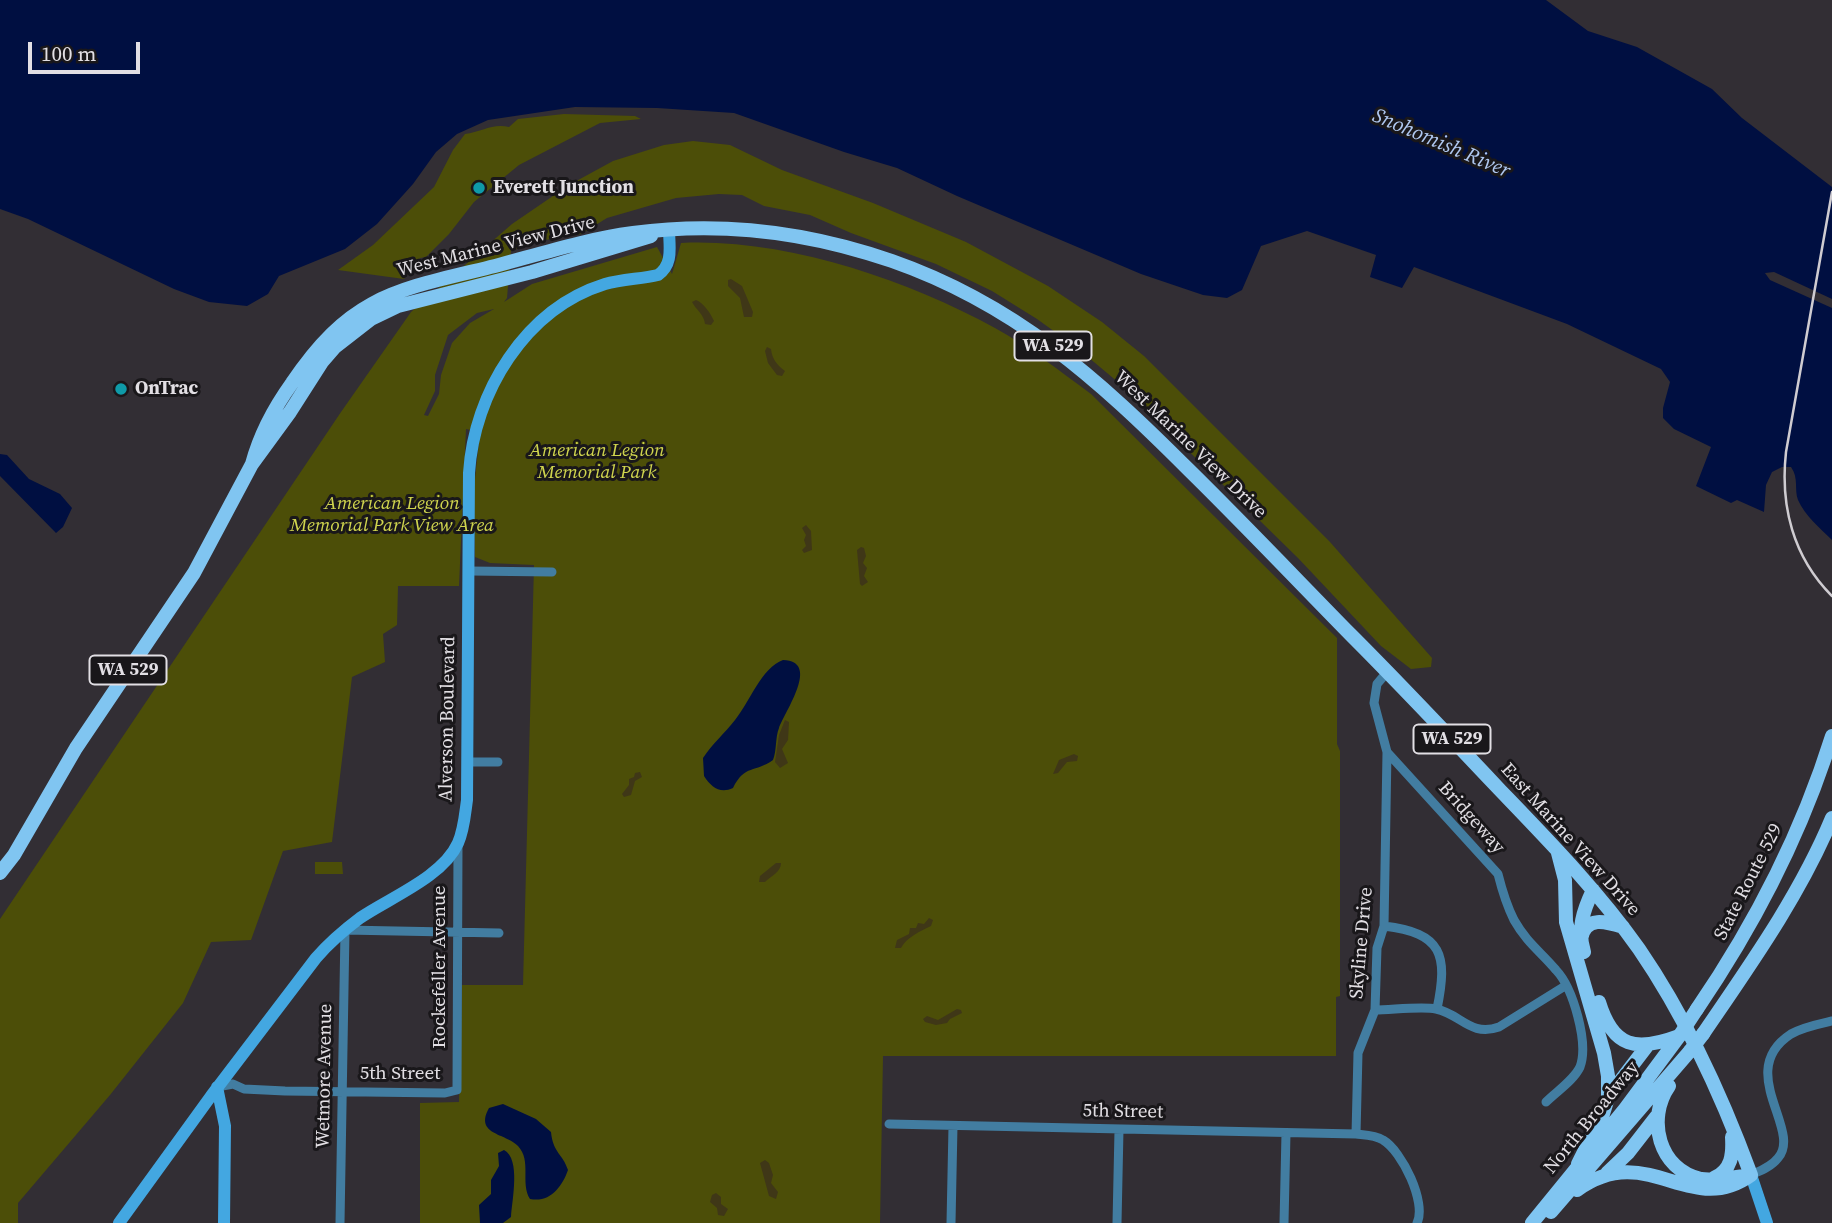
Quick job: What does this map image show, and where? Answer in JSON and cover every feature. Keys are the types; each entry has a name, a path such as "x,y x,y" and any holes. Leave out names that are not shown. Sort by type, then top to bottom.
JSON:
{"main road":[{"name":"West Marine View Drive","path":"252,464 258,441 279,402 319,345 364,307 402,289 629,233 738,227 793,235 849,247 896,262 948,284 1046,341 1123,404 1347,630"},
{"name":"West Marine View Drive","path":"0,873 14,855 76,748 194,573 252,464 322,362 353,332 398,306 532,272 641,240 669,229"},
{"name":"Alverson Boulevard","path":"118,1223 316,958 345,930 425,878 457,844 467,800 470,454 478,417 496,379 527,336 558,308 606,284 648,277 664,271 669,265 670,257 669,229"},
{"name":"East Marine View Drive","path":"1347,630 1556,849 1623,927 1662,984 1691,1034 1732,1124 1767,1223"},
{"name":"State Route 529","path":"1680,1035 1727,965 1777,876 1814,790 1832,736"},
{"name":"State Route 529","path":"1690,1051 1767,939 1799,885 1832,818"},
{"path":"1556,849 1565,880 1566,922 1604,1053 1608,1098"},
{"path":"1566,922 1571,903 1593,890"},
{"path":"1593,890 1582,918 1580,940 1608,1027 1625,1042 1647,1046 1680,1035"},
{"path":"1580,940 1584,929 1594,922 1605,921 1623,927"},
{"name":"North Broadway","path":"1532,1223 1680,1035"},
{"path":"1578,1164 1599,1124 1608,1098 1647,1046"},
{"path":"1545,1218 1579,1189 1603,1176 1628,1153 1656,1117 1664,1093 1690,1051"},
{"name":"North Broadway","path":"1545,1218 1690,1051"},
{"path":"217,1087 225,1126 224,1223"},
{"path":"1656,1117 1658,1137 1668,1157 1688,1174 1710,1180 1751,1175"},
{"name":"WA 529","path":"1710,1180 1724,1173 1730,1163 1732,1124"},
{"path":"1603,1176 1621,1172 1646,1173 1698,1189 1716,1191 1736,1186 1751,1175"}],"street":[{"path":"470,571 552,572"},
{"name":"Bridgeway","path":"1388,671 1377,684 1374,703 1387,752 1498,874 1515,921 1539,955 1558,971 1574,1000 1584,1053 1579,1070 1546,1102"},
{"name":"Skyline Drive","path":"1356,1133 1358,1053 1375,1010 1377,948 1384,926 1387,752"},
{"path":"468,761 498,762"},
{"name":"Rockefeller Avenue","path":"457,844 457,1090"},
{"path":"1384,926 1416,932 1431,940 1441,960 1437,1009"},
{"path":"345,930 499,933"},
{"name":"Wetmore Avenue","path":"340,1223 345,930"},
{"path":"1375,1010 1437,1009 1475,1029 1488,1031 1565,986"},
{"path":"1751,1175 1769,1166 1782,1152 1783,1134 1769,1089 1769,1068 1775,1049 1792,1033 1832,1021"},
{"name":"5th Street","path":"217,1087 233,1084 244,1089 343,1092 445,1093 457,1090"},
{"name":"5th Street","path":"889,1124 1356,1133 1382,1139 1395,1151 1419,1196 1420,1213 1417,1223"},
{"path":"951,1223 953,1126"},
{"path":"1117,1223 1119,1130"},
{"path":"1283,1223 1286,1133"}],"green space":[{"path":"564,114 635,116 641,119 600,123 519,165 474,202 449,234 426,257 420,258 404,279 338,270 373,245 434,187 453,150 465,134 492,127 509,127 518,119"},
{"path":"693,141 730,145 782,170 873,203 966,242 1048,286 1102,322 1144,356 1330,542 1432,658 1431,667 1411,669 1381,646 1298,558 1119,383 1037,319 992,291 936,264 810,215 764,206 742,195 719,194 676,198 607,218 581,234 533,242 511,251 507,298 504,302 532,284 657,247 672,274 681,243 761,247 843,265 922,293 995,328 1091,394 1337,638 1340,996 1336,997 1336,1056 883,1056 880,1223 420,1223 420,1103 459,1102 462,985 523,985 534,565 490,563 475,557 474,488 480,432 466,429 459,586 398,586 397,625 383,634 385,662 352,677 332,842 283,851 251,940 211,942 183,1003 110,1095 18,1203 18,1223 0,1223 0,919 411,312 512,224 569,185 613,161 664,145","holes":["494,309 470,323 452,343 441,375 439,394 428,416 424,415 435,391 435,375 448,335 477,313"]},
{"path":"315,862 342,862 343,874 315,874"}],"sand":[{"path":"731,279 742,286 753,312 752,317 744,317 740,298 728,286 728,280"},
{"path":"696,300 711,315 714,321 711,325 705,324 692,302"},
{"path":"767,347 771,349 775,362 785,371 782,376 777,375 768,363 765,351"},
{"path":"806,525 811,531 812,550 804,553 802,550 806,546 806,535 802,528"},
{"path":"864,548 866,556 863,563 867,568 864,576 868,582 862,586 857,550"},
{"path":"785,720 789,722 788,740 782,749 788,763 780,768 775,762 779,735"},
{"path":"1074,754 1078,756 1077,761 1067,762 1058,773 1053,774 1059,760"},
{"path":"640,772 642,777 635,781 631,795 624,797 622,794 629,785 629,779"},
{"path":"776,863 781,863 778,871 765,882 759,882 760,876"},
{"path":"929,918 933,920 931,926 910,938 901,948 895,948 897,940 909,934 910,928 916,928 918,923 924,924"},
{"path":"957,1009 962,1013 947,1023 936,1025 923,1019 927,1016 938,1020"},
{"path":"765,1160 769,1163 773,1175 771,1183 778,1192 776,1199 769,1196 760,1163"},
{"path":"716,1193 721,1197 721,1204 728,1209 724,1216 718,1215 717,1208 710,1202 712,1195"}],"water":[{"name":"Snohomish River","path":"0,0 1546,0 1588,31 1637,47 1712,89 1742,118 1832,187 1832,540 1801,506 1791,467 1782,467 1772,472 1766,485 1764,512 1737,500 1731,503 1696,486 1711,447 1674,429 1663,418 1670,382 1661,369 1567,324 1414,267 1402,288 1370,277 1376,255 1307,231 1261,246 1242,290 1227,298 1203,295 1141,274 897,168 734,113 575,107 488,120 457,134 436,152 413,184 377,224 345,249 279,276 268,294 247,306 209,302 174,289 28,219 0,209"},
{"path":"0,454 7,455 29,479 60,494 72,508 63,527 56,533 0,476"},
{"path":"783,660 794,663 799,669 800,677 798,688 779,728 773,760 746,772 733,788 716,788 704,776 703,758 735,720 762,678 775,664"},
{"path":"503,1104 536,1119 551,1132 554,1145 564,1160 568,1170 559,1188 544,1199 530,1199 527,1193 524,1158 518,1146 493,1132 486,1124 485,1117 489,1108"},
{"path":"504,1150 509,1155 514,1171 511,1217 503,1223 480,1223 479,1205 491,1194 491,1180 499,1166 498,1153"}],"pier":[{"path":"1774,272 1832,299 1832,308 1770,280 1765,273"}],"railway":[{"path":"1832,192 1786,452 1785,472 1785,492 1792,530 1808,565 1832,596"}],"place":[{"name":"Everett Junction","path":"479,188"},
{"name":"OnTrac","path":"121,389"}],"park label":[{"name":"American Legion Memorial Park","path":"597,462"},
{"name":"American Legion Memorial Park View Area","path":"392,515"}]}
